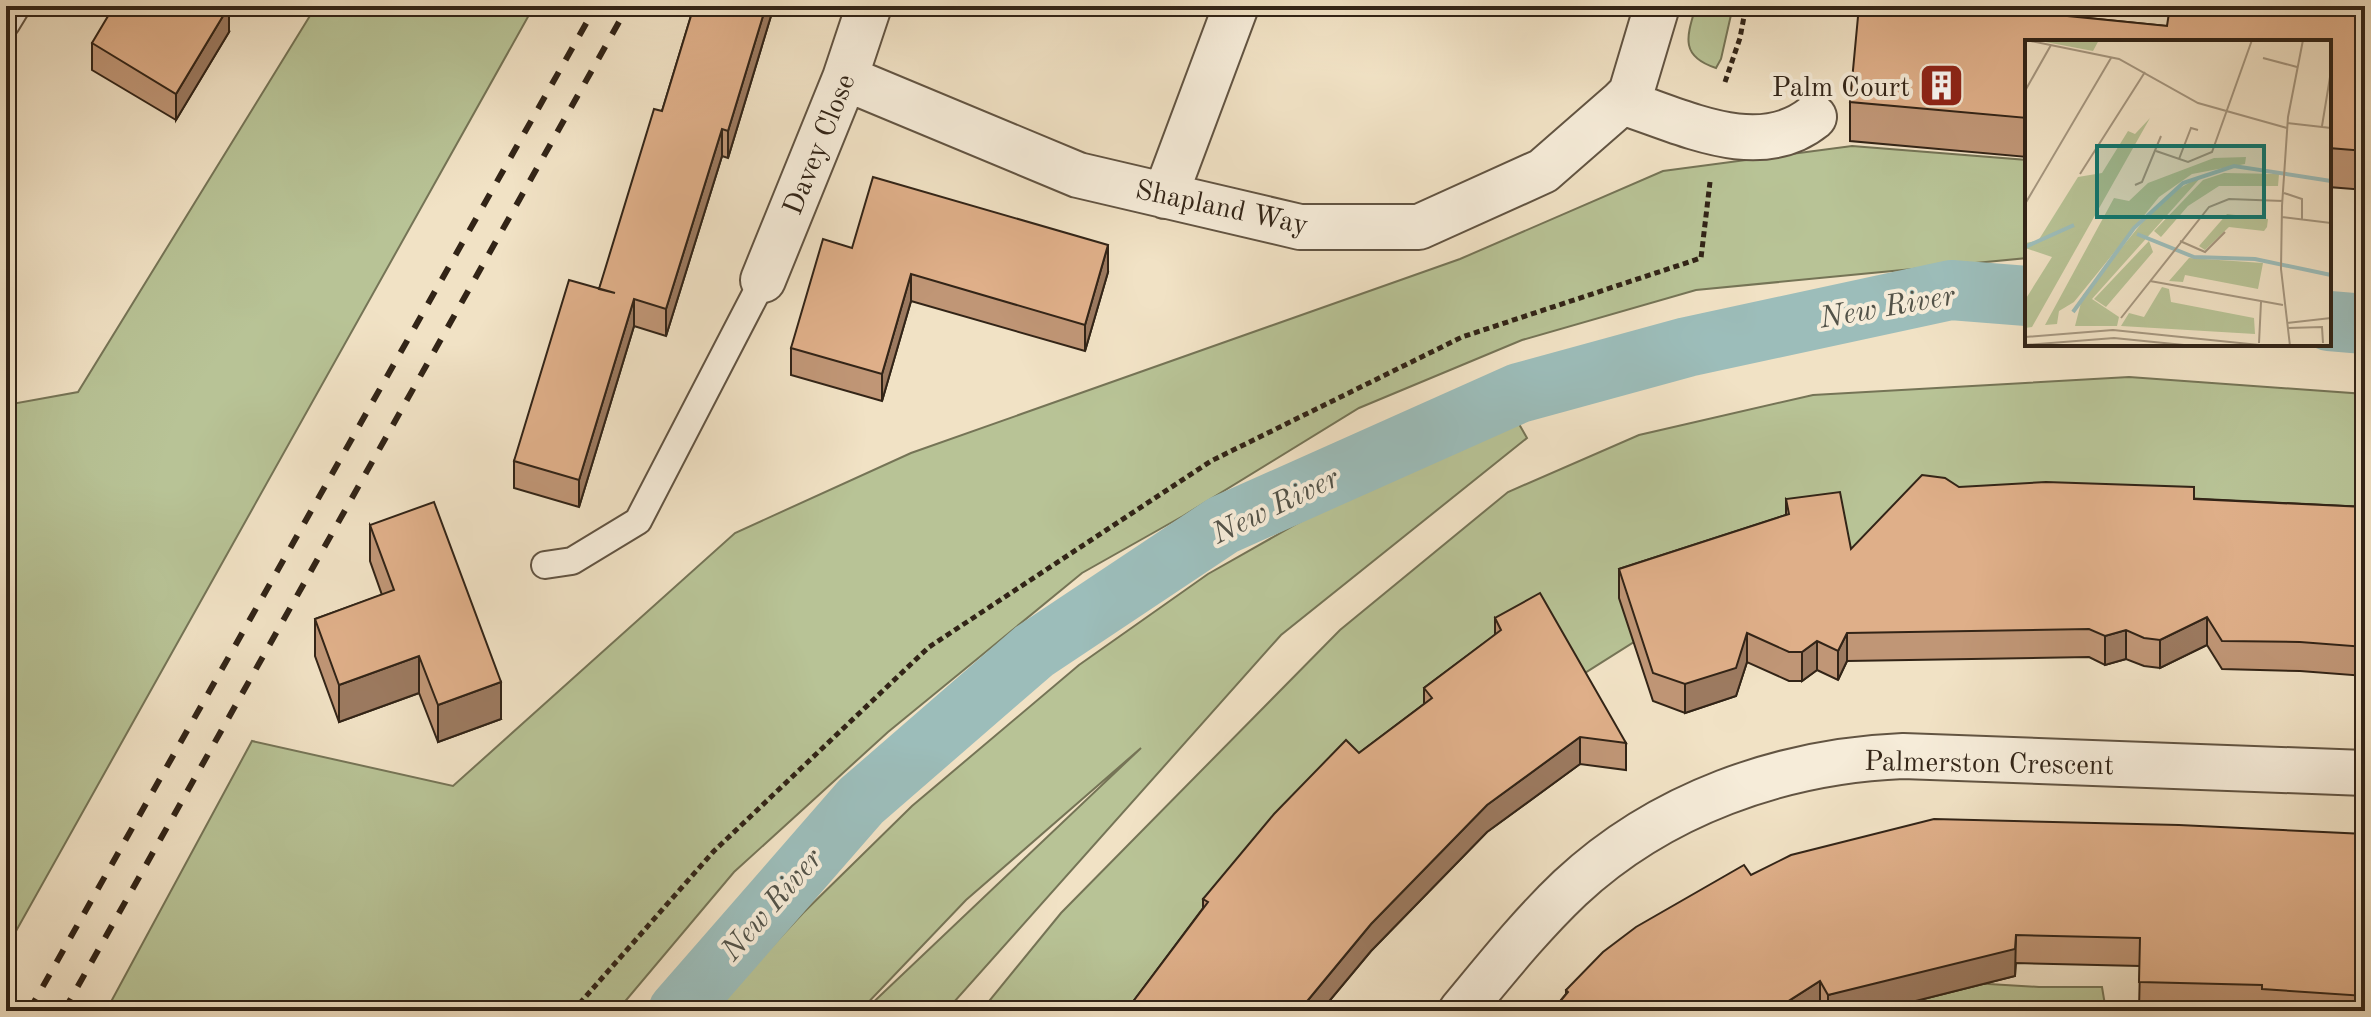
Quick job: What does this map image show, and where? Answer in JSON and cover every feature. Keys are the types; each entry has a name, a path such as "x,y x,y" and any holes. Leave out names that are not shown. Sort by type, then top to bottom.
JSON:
{"street":[{"name":"Davey Close","path":"763,280 845,78 869,6"},
{"path":"1165,196 1236,6"},
{"name":"Shapland Way","path":"845,78 1078,175 1300,227 1419,227 1543,171 1622,102 1631,93 1657,6"},
{"path":"1622,102 1716,135 1777,136 1798,129 1814,117"},
{"name":"Palmerston Crescent","path":"1461,1011 1532,926 1594,868 1681,810 1722,793 1776,777 1857,759 1903,756 2365,773"}],"lane":[{"path":"6,24 17,6"},
{"path":"545,565 572,561 638,521 763,280"}],"path":[{"path":"1725,83 1740,38 1746,6"},
{"path":"573,1011 714,851 917,658 941,639 1211,461 1462,337 1701,258 1716,135"}],"green space":[{"path":"316,6 534,6 6,949 6,405 78,392"},
{"path":"1696,6 1733,6 1721,59 1716,68 1704,63 1691,51 1690,27"},
{"path":"1852,146 2025,160 2025,258 1696,290 1522,340 1359,408 1183,516 1082,573 888,732 734,872 617,1011 106,1011 252,741 453,786 735,533 911,453 1460,259 1663,171"},
{"path":"2129,377 2365,394 2365,576 1740,575 1297,855 1163,1011 981,1011 1061,913 1340,630 1508,492 1639,435 1813,395"},
{"path":"1515,417 1527,438 1281,635 946,1011 864,1011 1141,748 966,900 860,1011 712,1011 803,913 912,806 1079,665 1208,574 1411,459"},
{"path":"1857,976 2039,987 2102,987 2106,1011 1812,1011"}],"building":[{"path":"114,6 229,6 176,94 92,43"},
{"path":"694,6 766,6 728,131 722,129 666,309 634,299 579,480 514,461 569,280 599,289 654,109 662,111"},
{"path":"1859,6 1998,6 1998,9 2167,26 2170,6 2365,6 2365,151 2331,148 2331,40 2025,40 2025,118 1850,102"},
{"path":"873,177 1108,245 1085,325 911,274 882,374 791,348 823,239 852,248"},
{"path":"1922,475 1945,478 1959,487 2046,482 2194,487 2194,499 2365,507 2365,647 2222,641 2207,617 2160,640 2144,638 2126,630 2105,636 2089,629 1847,633 1838,651 1817,641 1802,652 1789,652 1747,633 1736,668 1685,684 1653,673 1619,569 1789,514 1786,499 1840,492 1851,549"},
{"path":"434,502 501,682 438,705 419,656 339,685 315,619 394,590 370,525"},
{"path":"1540,593 1626,743 1580,737 1487,805 1371,924 1299,1011 1126,1011 1208,902 1203,899 1274,814 1346,740 1359,753 1432,698 1424,688 1501,630 1495,618"},
{"path":"1934,819 2179,825 2365,834 2365,996 2262,989 2262,985 2139,982 2140,938 2016,935 2015,949 1828,995 1820,981 1773,1011 1552,1011 1568,992 1566,990 1603,952 1636,927 1744,865 1751,875 1791,855"}],"waterway":[{"name":"New River","path":"678,1011 861,801 1034,651 1223,525 1519,393 1687,347 1951,290 2025,296"},
{"name":"New River","path":"2331,321 2365,324"}],"railway":[{"path":"29,1011 596,6"},
{"path":"64,1011 628,6"}],"place":[{"name":"Palm Court","path":"1941,86"}]}
